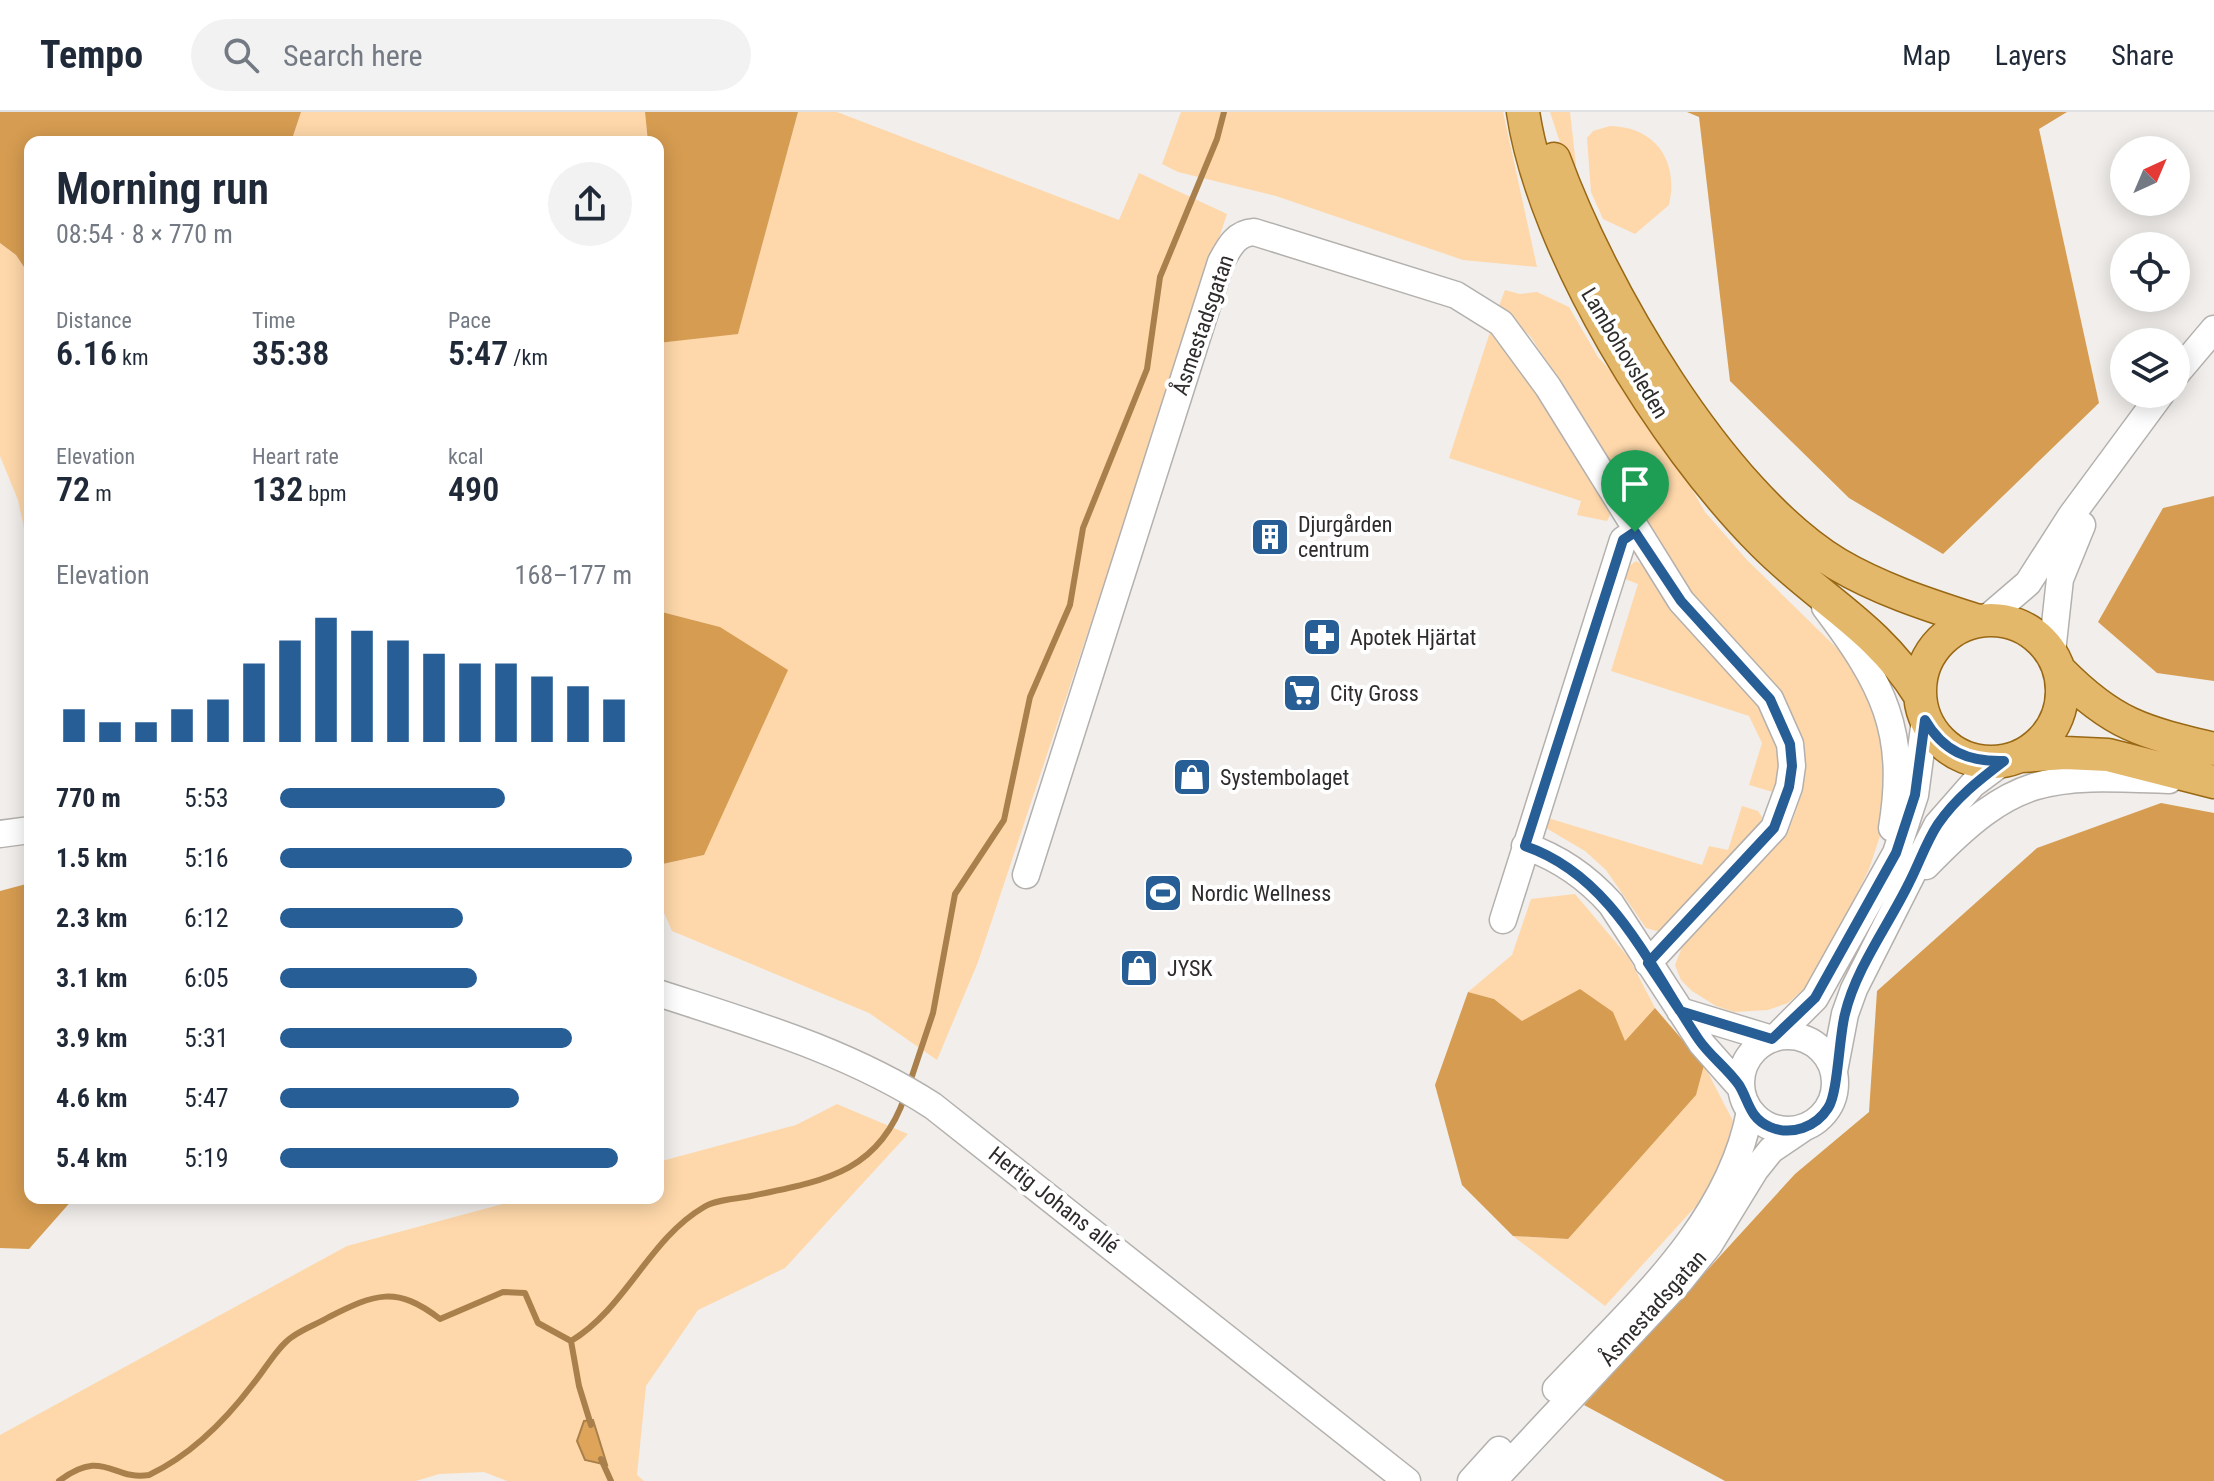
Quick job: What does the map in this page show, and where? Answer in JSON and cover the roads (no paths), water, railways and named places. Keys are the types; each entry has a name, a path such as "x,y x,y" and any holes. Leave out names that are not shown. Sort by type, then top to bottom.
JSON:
{"main road":[{"name":"Lambohovsleden","path":"1523,112 1530,153 1555,227 1620,351 1680,444 1726,504 1808,584 1878,638 1900,663 1922,707"},
{"name":"Lambohovsleden","path":"1536,112 1564,186 1633,323 1684,405 1732,468 1790,528 1835,563 1887,590 1982,620"},
{"path":"2211,782 2108,755 2065,753 1983,762 1956,753 1940,741 1922,707 1924,665 1937,644 1953,630 1982,620 2020,625 2039,637 2088,699 2120,721 2149,733 2214,749"},
{"path":"2012,759 2045,738 2056,722 2063,690 2056,662"}],"street":[{"name":"Åsmestadsgatan","path":"1026,875 1218,271 1227,250 1243,233 1254,232 1456,295 1490,314 1527,356 1635,532 1689,611 1770,699 1790,744 1792,766 1789,787 1774,828 1648,963"},
{"path":"2190,357 2214,329"},
{"path":"1982,620 2028,583 2150,408"},
{"path":"2056,662 2060,579 2116,453"},
{"path":"1503,920 1623,540 1635,532"},
{"path":"1808,584 1881,691 1897,745 1899,777 1891,832 1873,889"},
{"path":"1746,1100 1742,1072 1749,1056 1774,1038 1815,998 1873,889 1896,853 1908,823 1922,707"},
{"path":"1525,846 1559,860 1596,888 1702,1044 1746,1100 1773,1128 1802,1129 1820,1118 1832,1102 1834,1071 1848,1002 1937,825 1973,784 2012,759"},
{"path":"1909,883 1990,806 2029,787 2073,779 2211,782"},
{"path":"0,834 24,831"},
{"name":"Hertig Johans allé","path":"664,995 810,1043 878,1073 933,1106 1407,1481"},
{"path":"1680,1011 1774,1038 1794,1036 1812,1042 1826,1054 1834,1071"},
{"name":"Åsmestadsgatan","path":"1471,1481 1657,1280 1693,1235 1730,1178 1744,1143 1746,1100"},
{"name":"Åsmestadsgatan","path":"1493,1481 1680,1281 1709,1245 1755,1170 1771,1150 1802,1129"}],"waterway":[{"path":"909,1085 933,1013 955,894 1004,820 1030,697 1070,605 1083,528 1147,369 1160,277 1217,139 1224,112"},
{"path":"59,1481 87,1467 97,1466 136,1476 149,1475 164,1467 219,1424 287,1341 329,1317 373,1299 398,1297 411,1301 440,1319 503,1292 525,1293 538,1323 571,1341 607,1311 668,1237 704,1207 714,1202 802,1185 845,1169 864,1158 880,1142 894,1122 905,1096"},
{"path":"571,1341 579,1386 591,1425"},
{"path":"601,1459 611,1481"}],"place":[{"name":"Djurgården centrum","path":"1270,537"},
{"name":"Apotek Hjärtat","path":"1322,637"},
{"name":"City Gross","path":"1302,693"},
{"name":"Systembolaget","path":"1192,777"},
{"name":"Nordic Wellness","path":"1163,893"},
{"name":"JYSK","path":"1139,968"}]}
